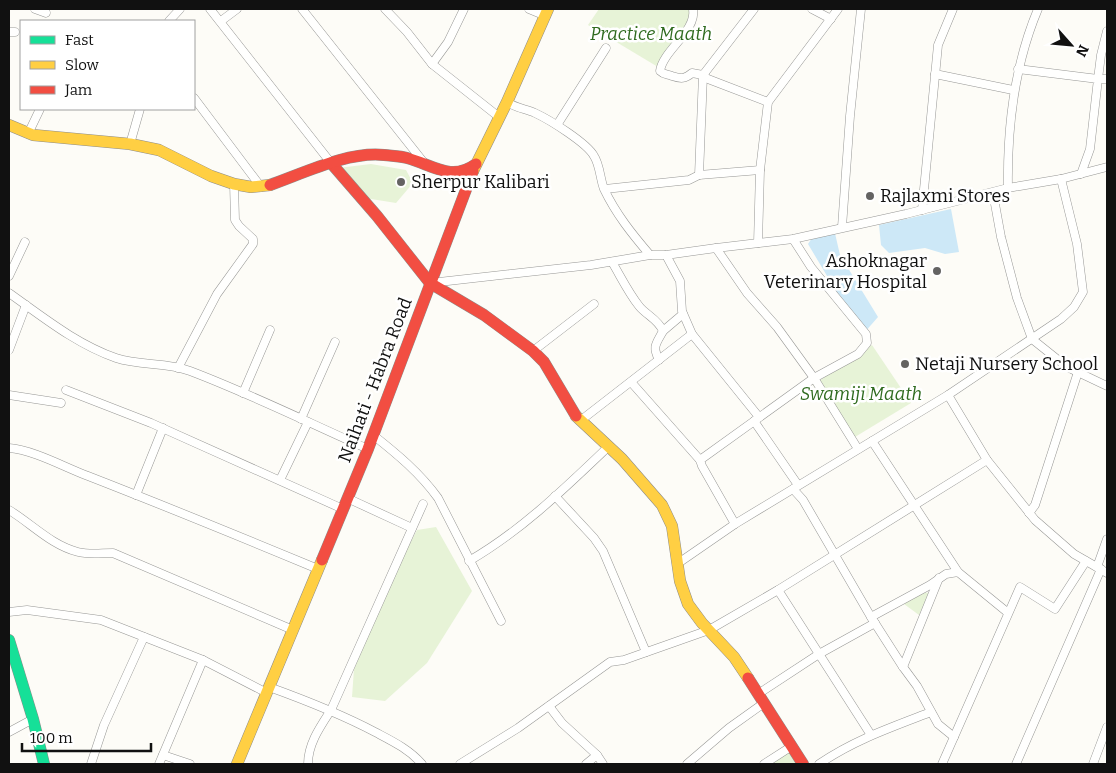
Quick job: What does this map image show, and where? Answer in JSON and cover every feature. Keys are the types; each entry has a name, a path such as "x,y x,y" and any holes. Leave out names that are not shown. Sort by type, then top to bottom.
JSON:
{"main road":[{"name":"Naihati - Habra Road","path":"237,764 374,435 476,164 507,102 547,12"},
{"path":"9,125 28,134 40,136 130,144 159,150 211,176 250,187 261,187 354,156 372,154 407,158 454,173 469,169 476,164"},
{"path":"331,163 430,282 484,315 533,351 544,362 571,410 580,421 622,459 662,505 672,526 680,581 688,604 702,624 710,630 734,657 803,764"},
{"path":"9,643 33,720 44,764"}],"street":[{"path":"35,9 46,13"},
{"path":"170,20 180,9"},
{"path":"210,9 331,163"},
{"path":"221,21 237,9"},
{"path":"302,9 426,165"},
{"path":"385,9 407,32 432,64 499,118"},
{"path":"432,64 448,42 464,9"},
{"path":"529,9 547,12"},
{"path":"693,9 694,18 663,62 660,71 663,74 680,79 692,73 703,75 768,102"},
{"path":"699,175 703,75 754,9"},
{"path":"812,9 830,19"},
{"path":"758,243 760,170 768,102 838,9"},
{"path":"842,227 850,116 861,9"},
{"path":"922,210 938,45 953,9"},
{"path":"1008,188 1007,148 1013,90 1038,9"},
{"path":"1081,174 1090,149 1101,55 1107,31"},
{"path":"557,126 606,48"},
{"path":"1018,69 1107,79"},
{"path":"935,74 1013,90"},
{"path":"195,99 261,187"},
{"path":"507,102 534,113 568,132 594,155 605,189 624,225 650,255"},
{"path":"28,134 40,110"},
{"path":"130,144 140,110"},
{"path":"430,282 612,262 650,255 666,255 793,239 922,210 1008,188 1061,179 1107,167"},
{"path":"605,189 689,180 699,175 760,170"},
{"path":"677,564 734,524 948,395 1061,319 1074,307 1083,292 1077,244 1061,179"},
{"path":"178,368 217,294 253,244 253,239 238,226 235,220 234,184"},
{"path":"993,193 1001,237 1017,298 1032,339 1067,367 1107,386"},
{"path":"700,460 814,378 858,354 867,343 866,334 811,267 793,239"},
{"path":"9,276 25,242"},
{"path":"716,248 814,378 858,450"},
{"path":"666,255 680,281 684,314 692,334 756,419 873,620 903,668 917,686 938,724 954,737"},
{"path":"612,262 625,287 640,308 654,319 663,331"},
{"path":"9,293 69,336 97,350 118,358 187,370 368,449"},
{"path":"533,351 594,304"},
{"path":"9,350 26,305"},
{"path":"659,360 655,346 663,331 684,314"},
{"path":"243,393 270,330"},
{"path":"580,421 692,334"},
{"path":"280,480 335,342"},
{"path":"1029,513 1035,505 1078,372"},
{"path":"631,382 700,460 734,524"},
{"path":"66,390 163,428 280,480 412,528"},
{"path":"9,395 61,403"},
{"path":"948,395 987,460 1035,520 1074,554 1102,570"},
{"path":"136,495 163,428"},
{"path":"374,435 408,464 438,498 501,622"},
{"path":"872,441 958,572 1007,612"},
{"path":"9,448 34,455 318,569"},
{"path":"469,561 489,550 555,496 608,448"},
{"path":"460,764 518,728 610,662 624,660 710,630 987,460"},
{"path":"555,496 594,538 603,551 646,652"},
{"path":"308,764 312,741 330,710 423,504"},
{"path":"9,510 47,538 65,547 88,553 113,552 293,630"},
{"path":"1016,764 1102,570 1107,538"},
{"path":"942,764 1007,612 1020,587 1055,609 1086,561"},
{"path":"687,764 761,698 819,654 939,578 946,574 958,572"},
{"path":"903,668 939,578"},
{"path":"778,590 871,735"},
{"path":"9,612 27,610 101,620 202,660 268,690 330,710 398,744 414,755 422,764"},
{"path":"91,764 104,725 144,636"},
{"path":"159,764 202,660"},
{"path":"550,706 562,723 597,754 603,764"},
{"path":"819,764 838,751 871,735 932,712"},
{"path":"9,732 33,720"},
{"path":"1093,764 1107,727"},
{"path":"764,764 792,746"},
{"path":"586,764 597,754"},
{"path":"163,755 190,764"}],"green space":[{"name":"Practice Maath","path":"599,9 698,9 658,67 588,25"},
{"path":"371,164 406,170 413,183 396,203 365,198 338,168"},
{"name":"Swamiji Maath","path":"872,345 911,403 850,440 813,385"},
{"path":"436,527 472,591 427,663 385,701 352,697 354,669 389,583 417,530"},
{"path":"921,592 929,593 919,615 904,604"},
{"path":"792,746 803,764 760,764"}],"water":[{"path":"951,209 959,252 945,254 925,248 889,253 881,245 879,225"},
{"path":"834,229 840,255 878,317 864,333 808,244 816,232"}],"traffic: fast":[{"path":"9,640 33,719 44,764"}],"traffic: slow":[{"path":"473,171 507,102 548,9"},
{"path":"9,125 33,135 130,144 159,150 211,176 234,184 251,187 270,185"},
{"path":"576,416 622,459 662,505 672,526 680,581 688,604 702,623 734,657 748,678"},
{"path":"237,764 322,560"}],"traffic: jam":[{"path":"270,185 327,164 356,156 384,155 404,157 450,172 458,172 476,164"},
{"path":"331,163 377,216 430,283 484,315 533,351 544,362 576,416"},
{"path":"322,560 368,449 473,171"},
{"path":"748,678 803,764"}],"place":[{"name":"Sherpur Kalibari","path":"401,182"},
{"name":"Rajlaxmi Stores","path":"870,196"},
{"name":"Ashoknagar Veterinary Hospital","path":"937,271"},
{"name":"Netaji Nursery School","path":"905,364"}]}
